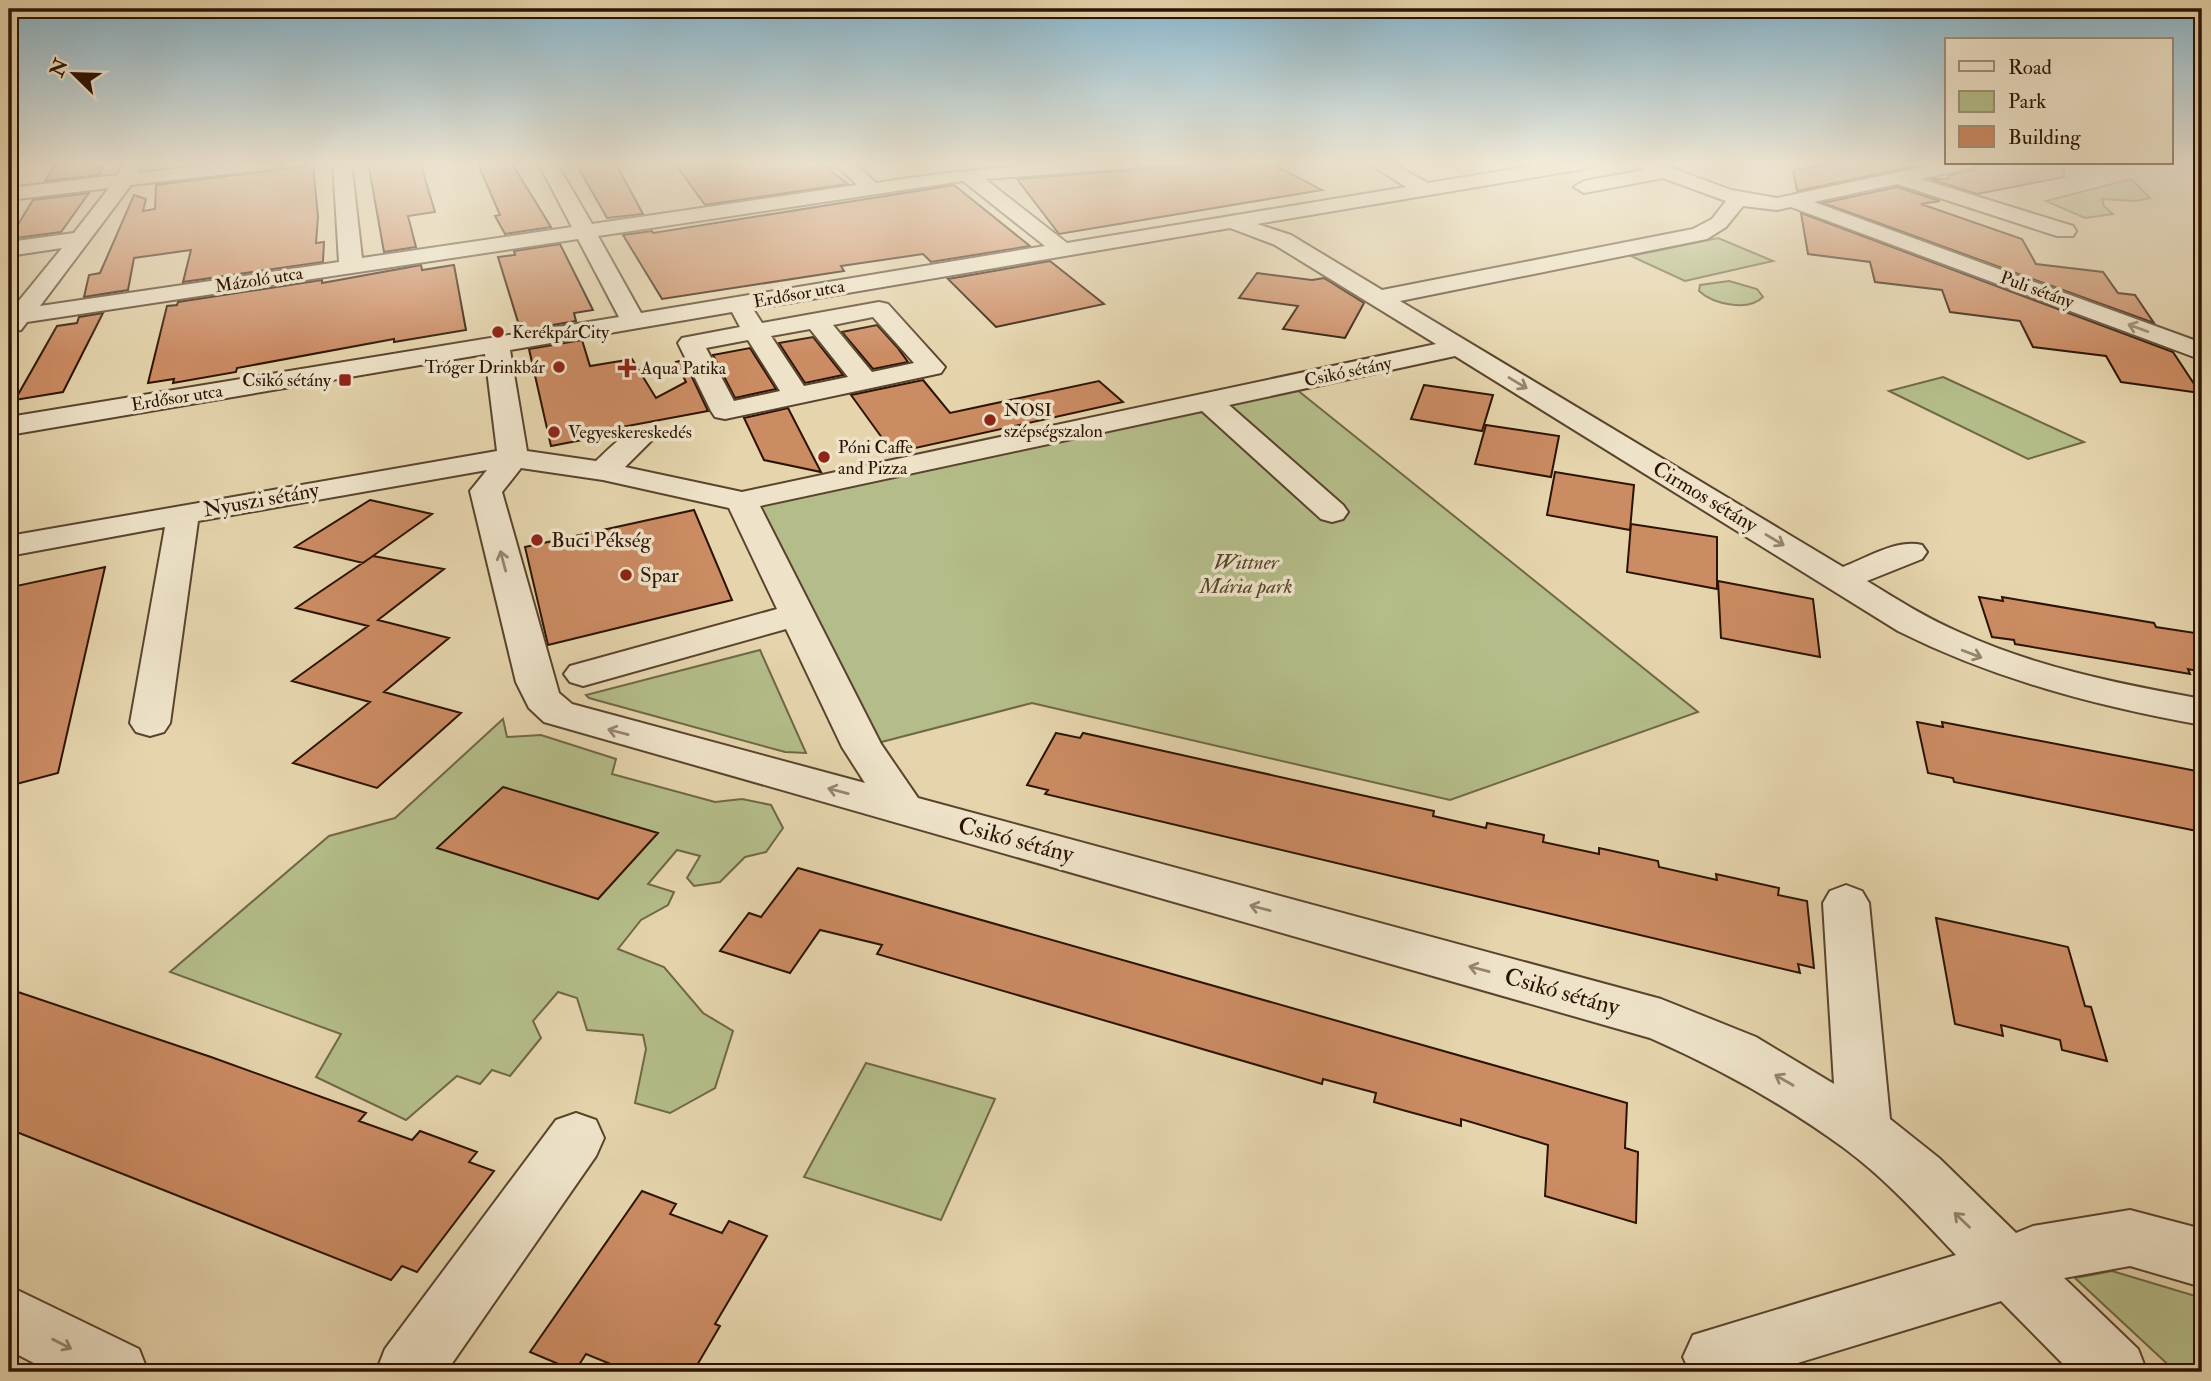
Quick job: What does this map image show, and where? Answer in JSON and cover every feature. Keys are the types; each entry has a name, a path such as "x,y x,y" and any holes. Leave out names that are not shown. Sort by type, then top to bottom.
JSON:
{"street":[{"path":"14,322 90,226"},
{"path":"348,226 351,266"},
{"path":"582,226 634,322"},
{"name":"Mázoló utca","path":"14,322 351,266 617,226"},
{"path":"1034,226 1062,249"},
{"name":"Erdősor utca","path":"9,426 740,304 954,275 1062,249 1204,226"},
{"name":"Cirmos sétány","path":"1245,226 1283,240 1677,474 1841,580 1962,650 2020,672 2082,689 2202,712"},
{"path":"1379,298 1699,234 1713,226"},
{"name":"Puli sétány","path":"1862,226 2202,352"},
{"path":"2051,226 2065,231"},
{"path":"9,249 81,239"},
{"path":"740,304 797,397"},
{"path":"879,309 932,368 866,382 833,398 797,397 725,411 691,343 817,321 879,309"},
{"path":"817,321 866,382"},
{"path":"497,346 513,458"},
{"name":"Csikó sétány","path":"1460,347 742,501 603,471 513,458 486,491 535,682 543,699 558,713 1661,1020 1738,1053 1864,1131 1919,1177 2115,1372"},
{"path":"1209,402 1332,512"},
{"path":"603,471 637,440"},
{"name":"Nyuszi sétány","path":"9,545 459,464 513,458"},
{"path":"742,501 862,747 904,809"},
{"path":"150,723 183,514"},
{"path":"1841,580 1910,552"},
{"path":"583,674 797,615"},
{"path":"1846,903 1864,1131"},
{"path":"408,1372 576,1138"},
{"path":"1723,1372 1715,1357 2011,1268 2033,1255 2130,1238 2202,1258"},
{"path":"9,1317 116,1372"}],"green space":[{"path":"1718,238 1773,261 1685,281 1631,256"},
{"path":"1729,281 1757,289 1763,297 1757,302 1740,305 1721,303 1699,291 1700,285"},
{"path":"1943,377 2084,442 2028,459 1889,391"},
{"name":"Wittner Mária park","path":"1291,385 1698,712 1450,800 1032,703 862,747 742,501"},
{"path":"760,650 806,753 785,752 586,695"},
{"path":"503,719 507,737 541,735 616,759 612,774 715,802 742,799 771,805 783,828 766,852 745,857 720,882 694,886 687,878 700,856 677,850 648,884 674,892 668,905 641,920 618,949 664,967 703,1013 733,1031 715,1088 670,1113 635,1103 646,1049 643,1035 587,1030 577,998 558,992 533,1021 541,1038 510,1076 492,1070 480,1084 457,1076 406,1120 316,1077 341,1034 170,972 329,836 395,818"},
{"path":"866,1063 995,1099 941,1220 804,1177"},
{"path":"2112,1271 2202,1298 2202,1372 2176,1372 2075,1278"}],"building":[{"path":"17,226 65,226 61,232 9,239"},
{"path":"120,226 317,226 316,243 324,242 323,262 183,282 191,250 134,258 128,290 84,297 89,275 100,273"},
{"path":"379,226 411,226 416,247 384,252"},
{"path":"501,226 551,227 505,234"},
{"path":"694,226 1006,226 1030,246 931,262 923,254 841,266 844,271 662,299 623,235"},
{"path":"1053,226 1104,226 1059,234"},
{"path":"1803,226 1837,226 2173,352 2200,393 2121,382 2106,356 2033,347 2020,321 1950,312 1942,290 1875,282 1870,262 1808,254"},
{"path":"1888,226 1986,226 2022,239 2036,264 2103,272 2118,293 2135,295 2154,323"},
{"path":"560,244 593,310 574,313 576,321 524,330 522,322 518,322 498,257 515,255 514,251"},
{"path":"1050,261 1104,304 996,327 948,279"},
{"path":"421,265 422,270 454,265 466,330 394,342 394,339 237,368 236,372 173,383 174,379 148,383 167,306 177,305 178,302 322,280 322,283"},
{"path":"1257,273 1312,280 1324,278 1364,303 1345,338 1283,329 1298,306 1239,298"},
{"path":"103,313 63,392 15,400 57,326 77,323 79,317"},
{"path":"877,325 908,362 873,369 842,332"},
{"path":"813,337 843,375 805,383 779,343"},
{"path":"582,340 590,366 632,359 656,398 686,382 676,362 684,360 708,411 606,430 608,435 551,446 529,349"},
{"path":"750,348 776,389 735,398 713,355"},
{"path":"923,380 950,413 1099,381 1123,402 893,453 851,395"},
{"path":"1424,385 1493,395 1482,431 1411,419"},
{"path":"788,408 821,472 764,460 744,418"},
{"path":"1486,425 1559,436 1551,477 1475,464"},
{"path":"1555,472 1634,485 1630,530 1547,515"},
{"path":"370,500 432,514 363,563 295,547"},
{"name":"Spar","path":"694,510 732,600 548,645 525,547"},
{"path":"1631,524 1717,537 1717,589 1627,572"},
{"path":"373,556 444,569 378,620 449,638 384,692 461,713 377,788 293,763 370,702 292,681 368,626 296,608"},
{"path":"105,567 58,773 9,786 9,608 16,586"},
{"path":"1718,581 1813,599 1820,657 1721,638"},
{"path":"1979,597 2003,601 2002,597 2202,634 2202,672 2188,669 2190,674 2015,644 2014,640 1992,637"},
{"path":"1917,722 1943,727 1942,722 2202,772 2202,832 1954,782 1953,778 1928,773"},
{"path":"1056,733 1080,738 1083,733 1434,811 1433,816 1486,828 1487,823 1544,835 1543,842 1599,854 1599,848 1658,861 1659,867 1717,880 1716,874 1779,888 1778,895 1807,901 1814,968 1798,964 1800,973 1045,794 1048,790 1027,785"},
{"path":"503,787 658,833 598,899 437,848"},
{"path":"798,868 1627,1103 1625,1148 1638,1152 1636,1223 1545,1196 1548,1145 1461,1119 1461,1126 1374,1102 1376,1093 1323,1079 1322,1084 877,954 882,945 820,930 790,973 720,951 749,913 761,917"},
{"path":"1936,918 2068,947 2085,1006 2091,1007 2107,1061 2062,1050 2060,1040 2001,1025 2003,1036 1955,1024"},
{"path":"9,989 366,1113 359,1121 412,1140 420,1131 477,1152 469,1162 494,1171 417,1272 402,1266 391,1280 9,1129"},
{"path":"642,1191 676,1204 670,1214 722,1233 729,1221 767,1236 715,1324 720,1326 693,1372 630,1372 586,1354 575,1371 530,1352"}],"place":[{"name":"KerékpárCity","path":"498,332"},
{"name":"Tróger Drinkbár","path":"559,367"},
{"name":"Aqua Patika","path":"627,368"},
{"name":"Csikó sétány","path":"345,380"},
{"name":"NOSI szépségszalon","path":"990,420"},
{"name":"Vegyeskereskedés","path":"554,432"},
{"name":"Póni Caffe and Pizza","path":"824,457"},
{"name":"Buci Pékség","path":"537,540"},
{"name":"Spar","path":"626,575"}]}
